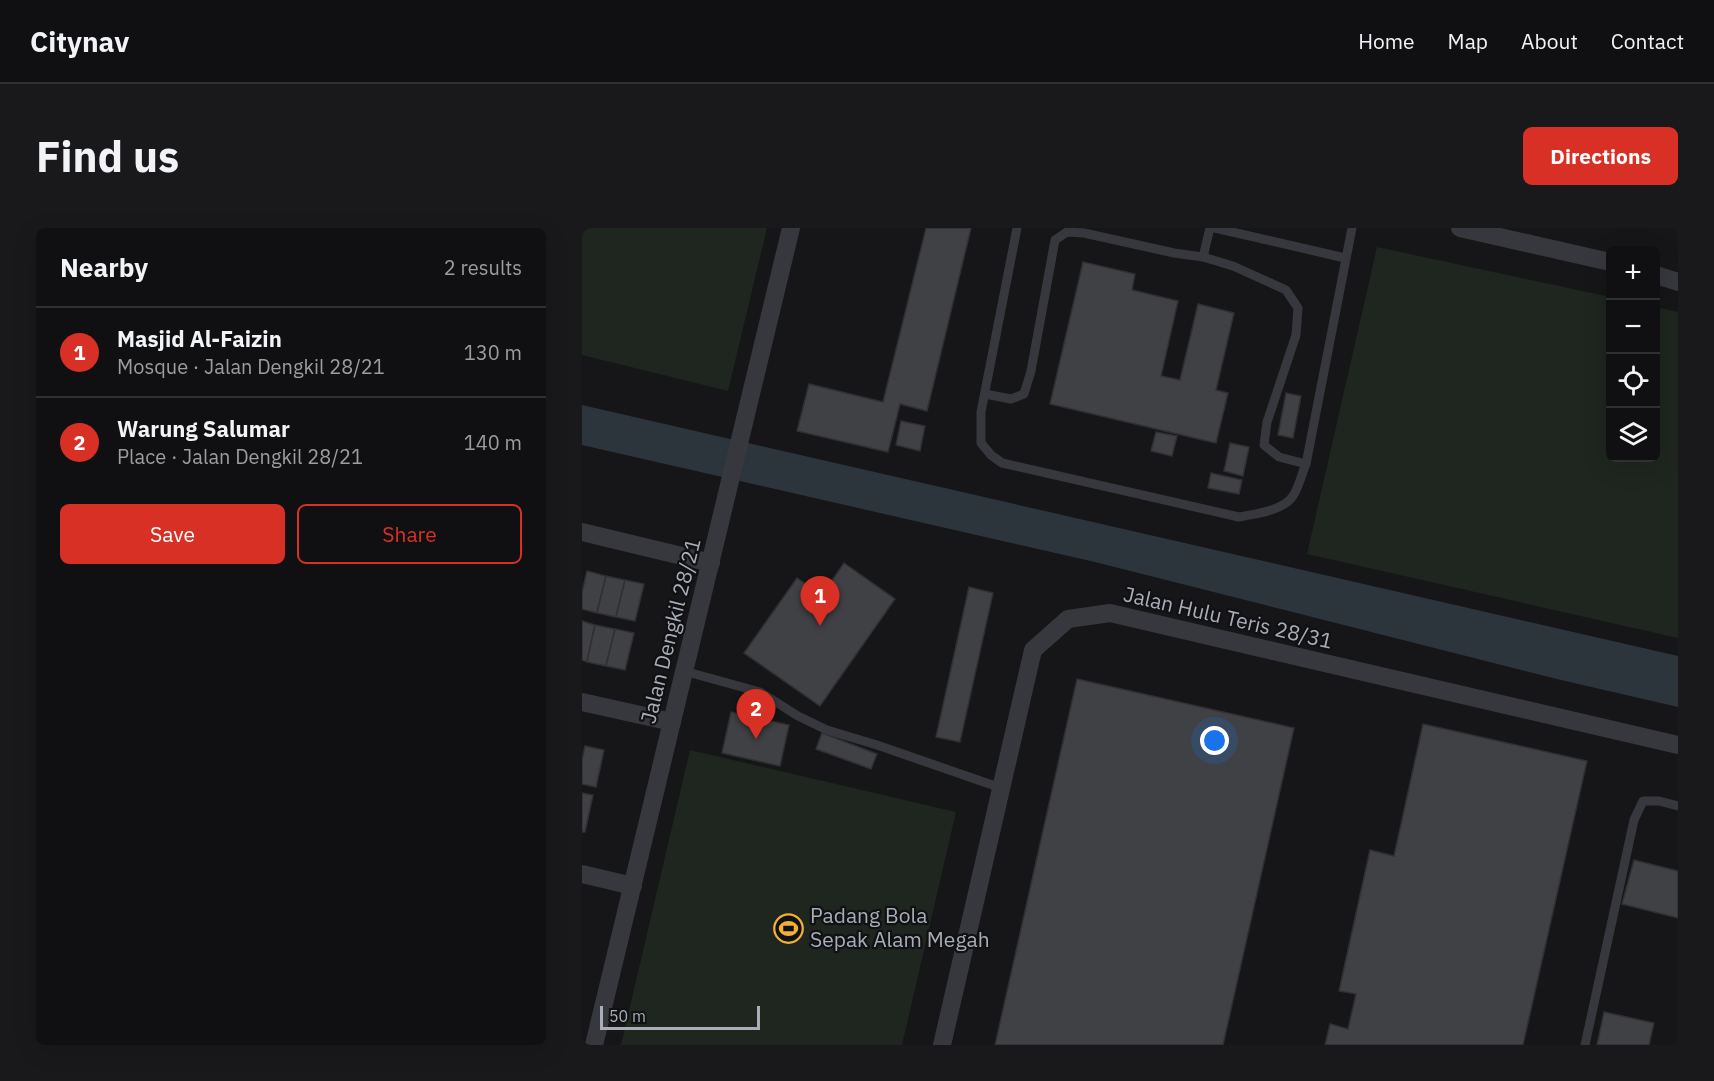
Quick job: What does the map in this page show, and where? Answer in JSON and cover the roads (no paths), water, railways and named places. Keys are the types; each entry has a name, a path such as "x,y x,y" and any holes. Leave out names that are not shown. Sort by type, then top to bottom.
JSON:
{"street":[{"name":"Jalan Dengkil 28/21","path":"594,1045 791,228"},
{"path":"1460,228 1606,261"},
{"path":"1660,276 1678,282"},
{"path":"582,532 711,563"},
{"name":"Jalan Hulu Teris 28/31","path":"942,1045 1032,650 1068,619 1110,613 1678,745"},
{"path":"582,702 672,722"},
{"path":"582,874 633,886"}],"lane":[{"path":"1017,228 984,393 981,412 981,443 1002,463 1239,517 1261,513 1280,506 1293,497 1306,464 1352,228"},
{"path":"1203,257 1210,228"},
{"path":"1215,228 1345,258"},
{"path":"984,393 1011,399 1024,394 1031,371 1055,240 1067,232 1084,233 1174,253 1203,257 1233,266 1286,290 1298,308 1296,335 1267,422 1264,445 1279,458 1306,464"},
{"path":"684,671 760,692 798,716 827,730 878,745 1001,788"},
{"path":"1585,1045 1634,820 1643,801 1659,801 1678,806"}],"place":[{"name":"Masjid Al-Faizin","path":"820,626"},
{"name":"Warung Salumar","path":"756,739"},
{"name":"Padang Bola Sepak Alam Megah","path":"789,928"}]}
